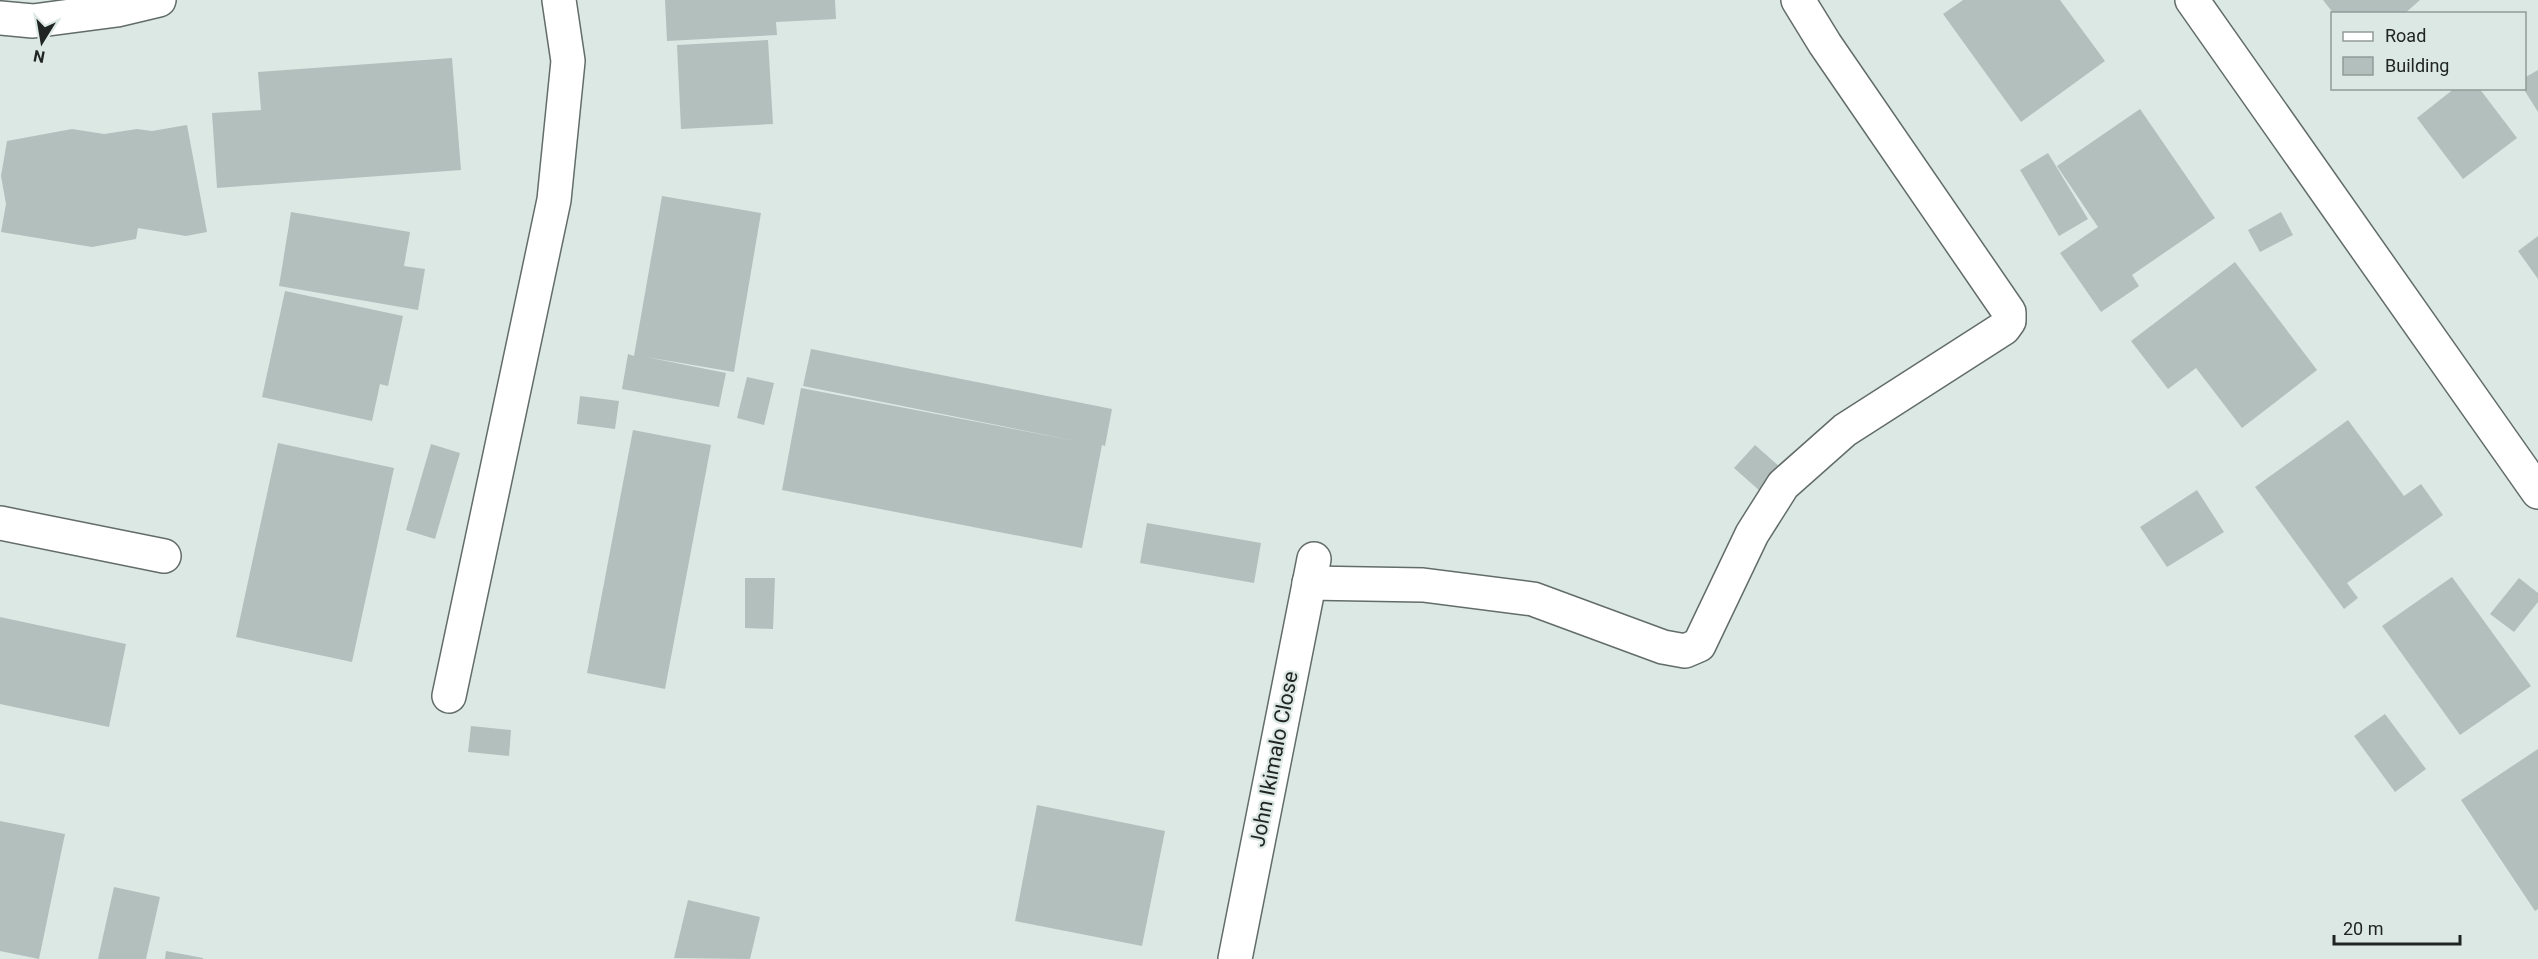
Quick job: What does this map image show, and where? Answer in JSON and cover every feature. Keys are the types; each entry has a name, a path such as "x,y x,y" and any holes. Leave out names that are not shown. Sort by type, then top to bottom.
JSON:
{"street":[{"path":"0,18 33,21 117,10 159,0"},
{"path":"449,696 554,200 568,61 559,0"},
{"name":"John Ikimalo Close","path":"1235,959 1312,571 1533,598 1663,647 1685,651 1699,645 1752,534 1783,485 1845,430 2004,328 2009,321 2009,312 1825,44 1798,0"},
{"path":"2192,0 2538,492"},
{"path":"0,523 164,556"}],"building":[{"path":"665,0 835,0 836,19 776,22 777,35 667,41"},
{"path":"1963,0 2060,0 2105,61 2021,122 1943,14"},
{"path":"2323,0 2420,0 2406,12 2332,12"},
{"path":"768,40 773,124 681,129 677,45"},
{"path":"452,58 461,170 217,188 212,113 261,110 258,72"},
{"path":"2538,70 2538,112 2524,90 2526,77"},
{"path":"2452,90 2481,90 2517,138 2463,179 2417,118"},
{"path":"2140,109 2215,218 2132,275 2139,286 2101,312 2060,253 2098,227 2057,166"},
{"path":"187,125 207,232 186,236 138,228 136,239 92,247 1,232 6,204 1,176 7,141 72,129 104,134 137,129 152,131"},
{"path":"2048,153 2088,219 2059,236 2020,170"},
{"path":"662,196 761,213 734,372 646,357 726,373 719,407 622,389 628,354 634,356"},
{"path":"291,212 410,232 404,266 425,269 418,310 279,286"},
{"path":"2281,212 2293,235 2260,252 2248,230"},
{"path":"2538,236 2538,279 2518,251"},
{"path":"2235,262 2317,370 2242,428 2196,368 2168,389 2131,341"},
{"path":"285,291 403,316 388,386 380,384 372,421 262,397"},
{"path":"811,349 1112,409 1105,446 1102,445 1082,548 782,490 801,388 1081,442 803,386"},
{"path":"747,377 774,383 764,425 737,418"},
{"path":"580,396 619,401 615,429 577,424"},
{"path":"2348,420 2404,496 2421,484 2443,515 2347,583 2358,598 2344,609 2255,487"},
{"path":"633,430 711,445 665,689 587,673"},
{"path":"278,443 394,468 352,662 236,637"},
{"path":"431,444 460,453 435,539 406,530"},
{"path":"1755,445 1781,468 1760,491 1734,468"},
{"path":"2197,490 2224,532 2167,567 2140,527"},
{"path":"1147,523 1261,543 1254,583 1140,563"},
{"path":"2452,577 2531,686 2460,735 2382,626"},
{"path":"745,578 775,578 773,629 745,628"},
{"path":"2519,578 2538,593 2538,602 2514,632 2490,614"},
{"path":"0,617 126,644 109,727 0,704"},
{"path":"2385,714 2426,769 2395,792 2354,736"},
{"path":"471,726 511,730 509,756 468,752"},
{"path":"2538,749 2538,909 2535,911 2461,800"},
{"path":"1037,805 1165,831 1142,946 1015,921"},
{"path":"0,821 65,834 39,959 0,951"},
{"path":"114,887 160,897 146,959 98,959"},
{"path":"688,900 760,917 750,959 674,958"},
{"path":"166,951 203,958 203,959 165,959"}]}
